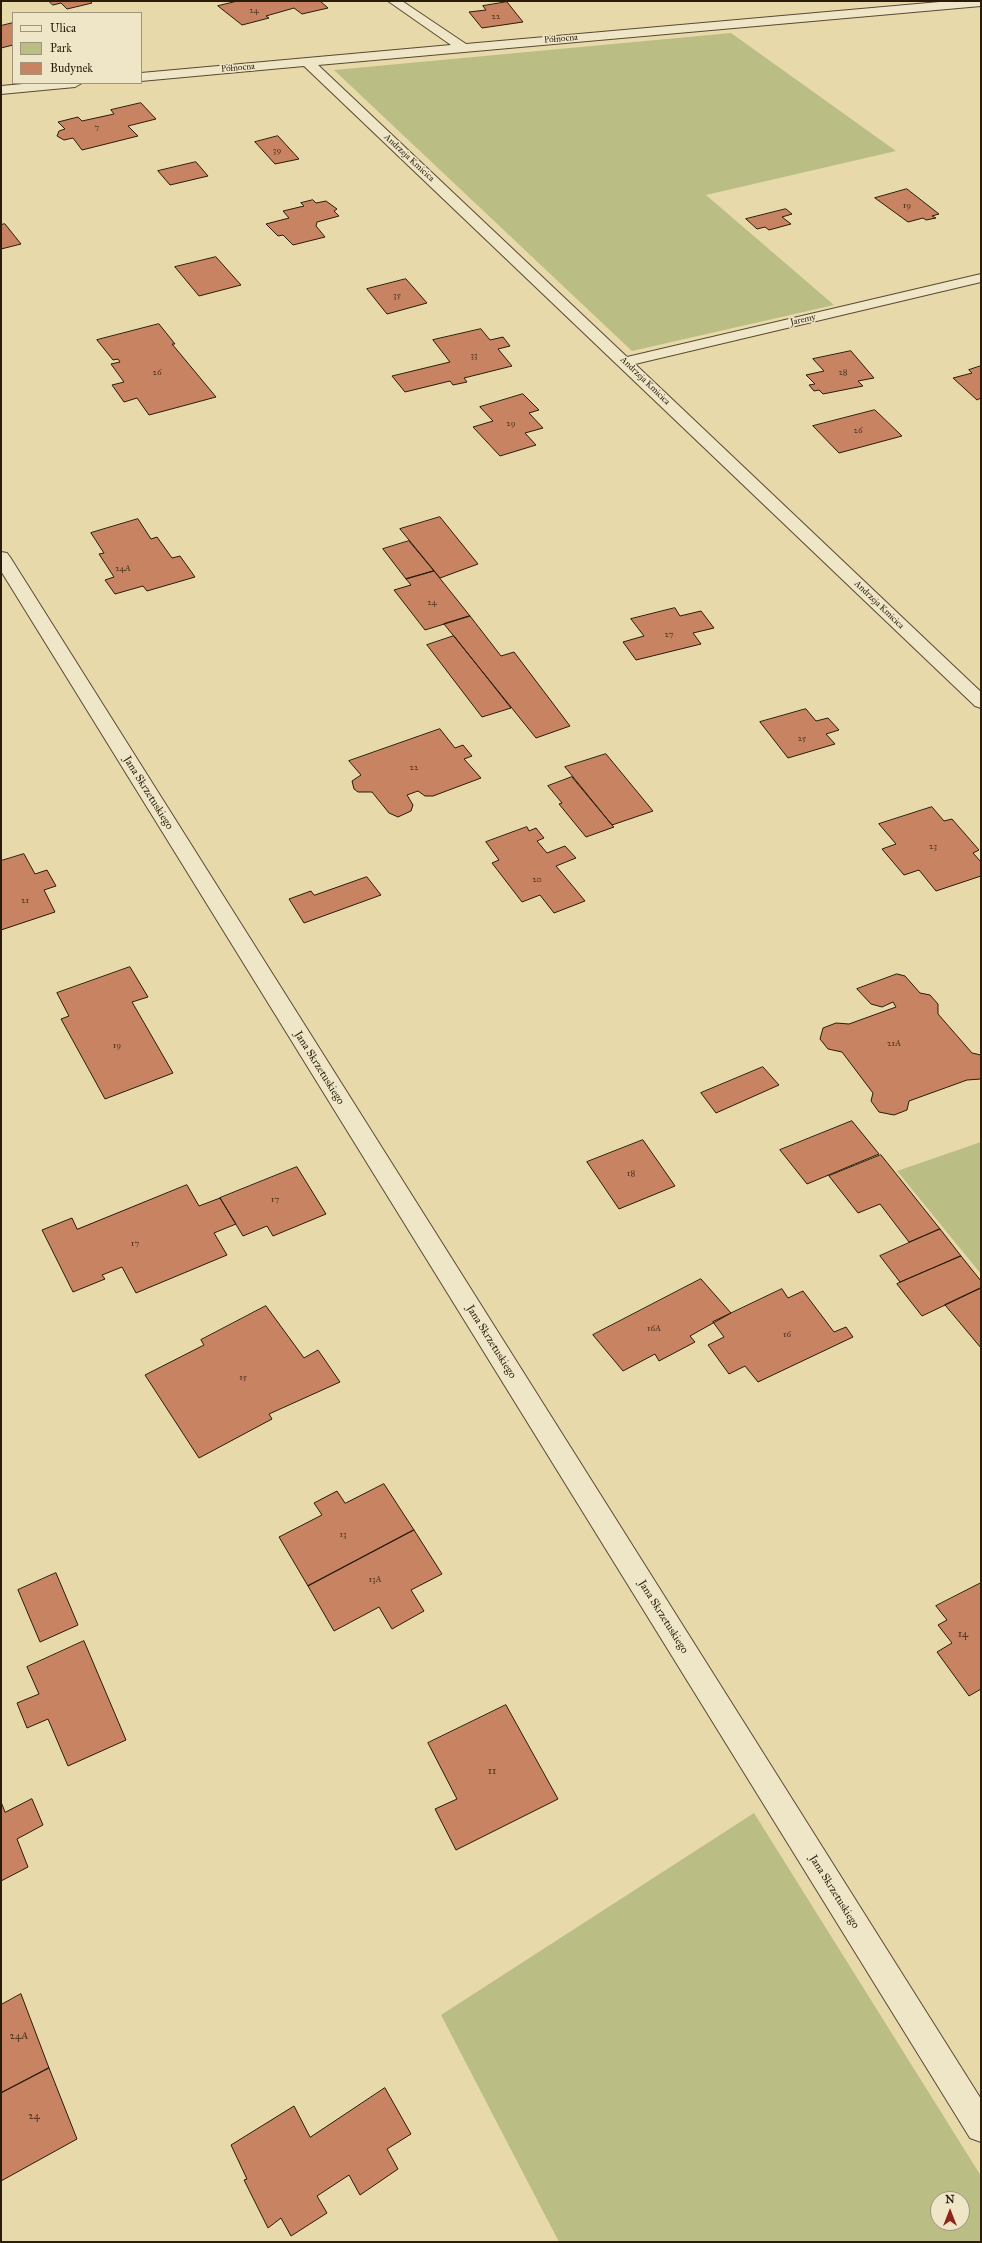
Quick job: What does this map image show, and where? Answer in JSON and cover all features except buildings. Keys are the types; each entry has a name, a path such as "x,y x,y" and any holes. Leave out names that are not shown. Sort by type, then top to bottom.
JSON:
{"street":[{"path":"394,1 462,47"},
{"name":"Północna","path":"142,77 462,47 981,2"},
{"name":"Andrzeja Kmicica","path":"307,62 625,362 981,702"},
{"path":"1,90 64,84"},
{"name":"Jaremy","path":"625,362 981,278"},
{"name":"Jana Skrzetuskiego","path":"1,557 981,2128"}],"green space":[{"path":"731,33 896,151 706,195 834,305 632,351 334,70"},
{"path":"981,1142 981,1274 897,1171"},
{"path":"754,1813 981,2176 981,2242 559,2242 441,2015"}]}
